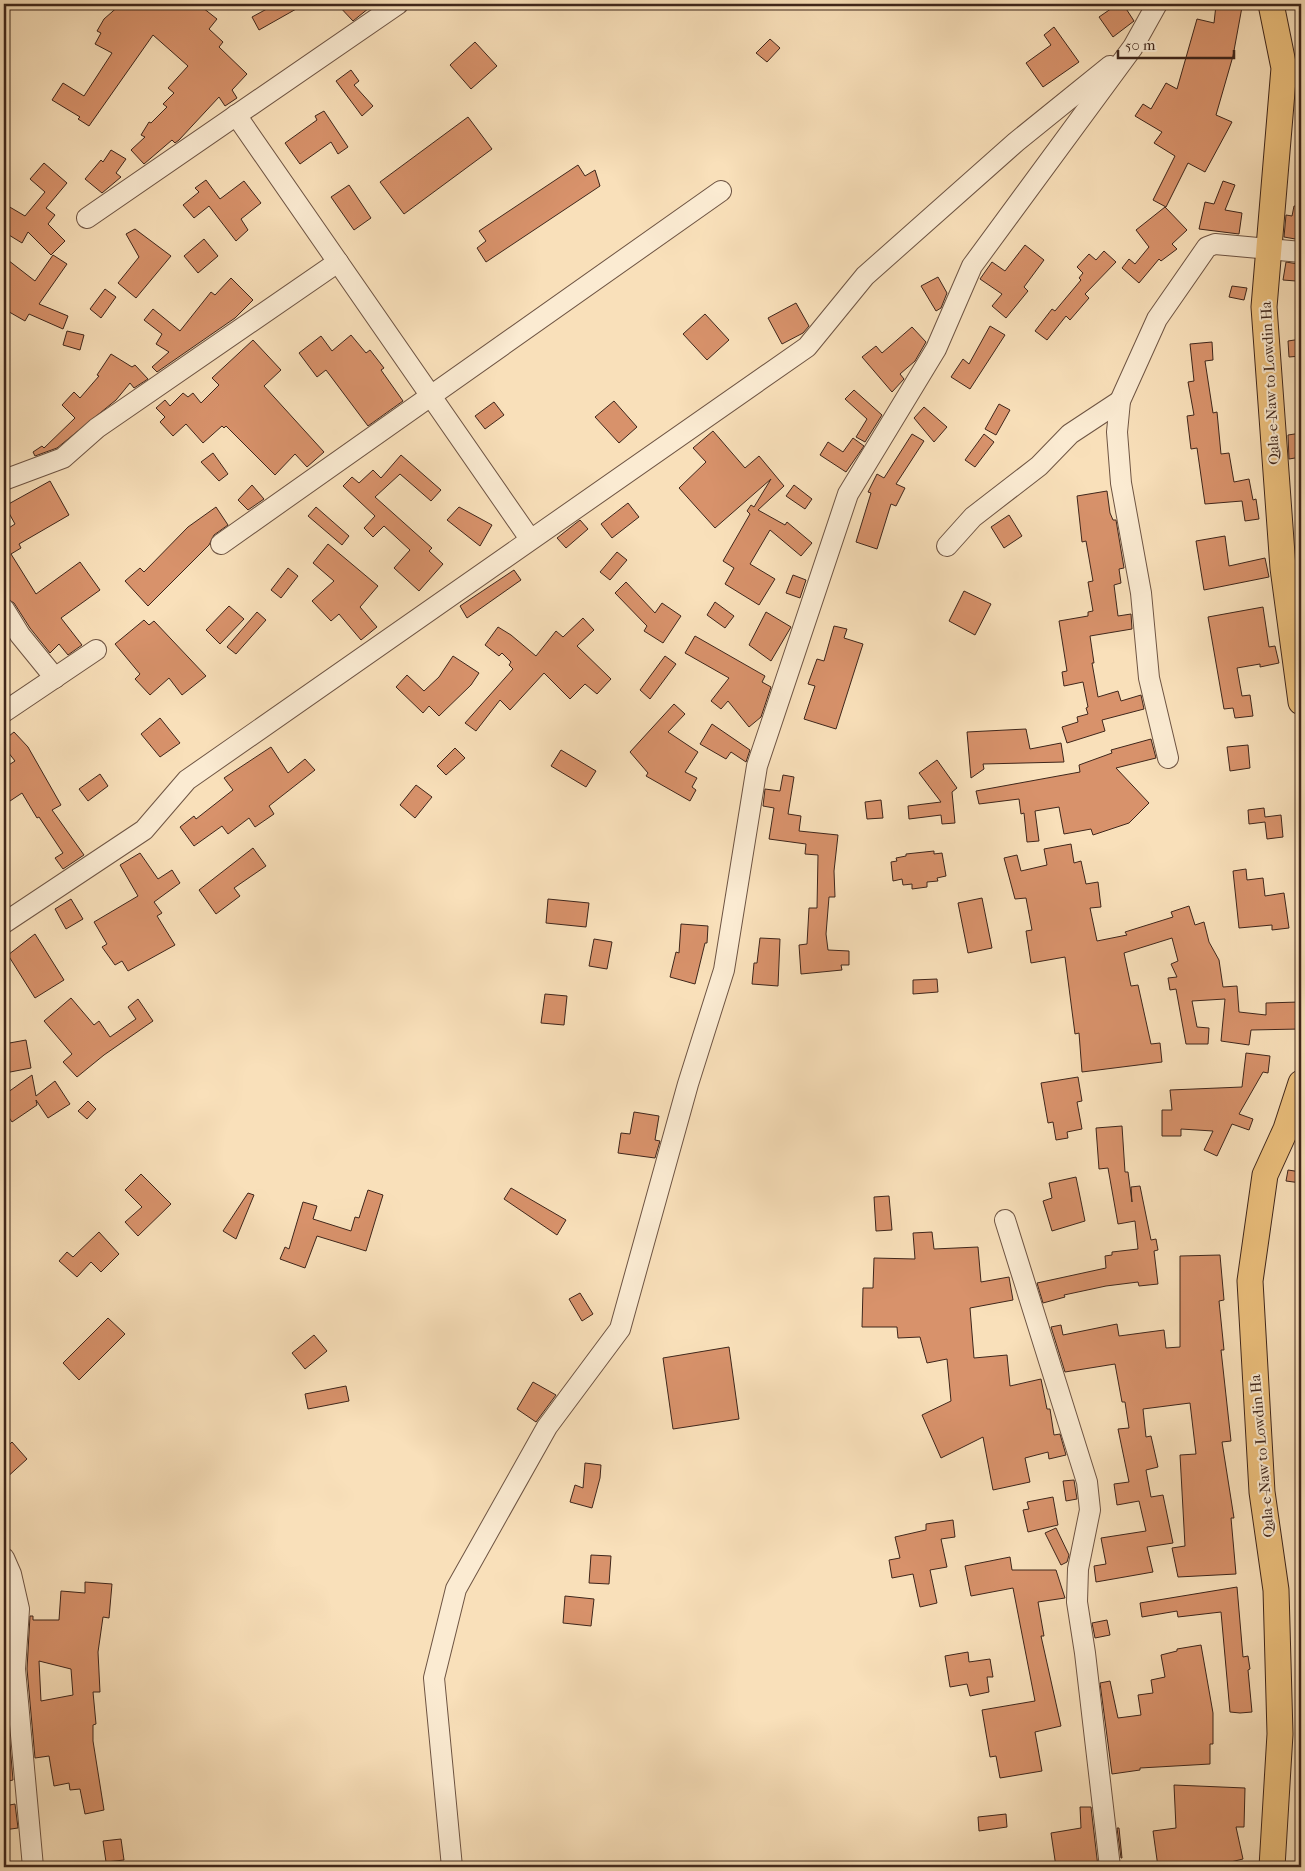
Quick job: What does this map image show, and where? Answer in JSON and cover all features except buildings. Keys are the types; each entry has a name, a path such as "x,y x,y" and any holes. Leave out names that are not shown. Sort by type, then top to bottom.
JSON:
{"main road":[{"name":"Qala-e-Naw to Lowdin Ha","path":"1271,4 1284,68 1264,307 1283,568 1301,702"},
{"name":"Qala-e-Naw to Lowdin Ha","path":"1272,1867 1280,1734 1276,1590 1262,1492 1250,1281 1266,1175 1293,1129 1301,1083"}],"street":[{"path":"87,218 398,4"},
{"path":"452,1867 434,1678 456,1589 547,1427 620,1329 688,1084 724,970 757,766 848,494 936,349 972,266 1133,47 1157,4"},
{"path":"4,923 144,830 186,780 807,347 865,276 1016,142 1133,47"},
{"path":"236,115 530,539"},
{"path":"221,544 721,191"},
{"path":"1168,758 1149,678 1141,594 1121,484 1118,432 1120,401 1157,319 1207,247 1215,244 1301,252"},
{"path":"4,480 63,458 97,428 338,262"},
{"path":"947,546 973,517 1039,466 1070,434 1120,401"},
{"path":"4,609 20,635 55,678"},
{"path":"4,712 96,650"},
{"path":"1005,1220 1087,1482 1090,1510 1078,1569 1077,1602 1085,1653 1110,1867"},
{"path":"4,1558 11,1574 19,1609 15,1669 33,1867"}]}
